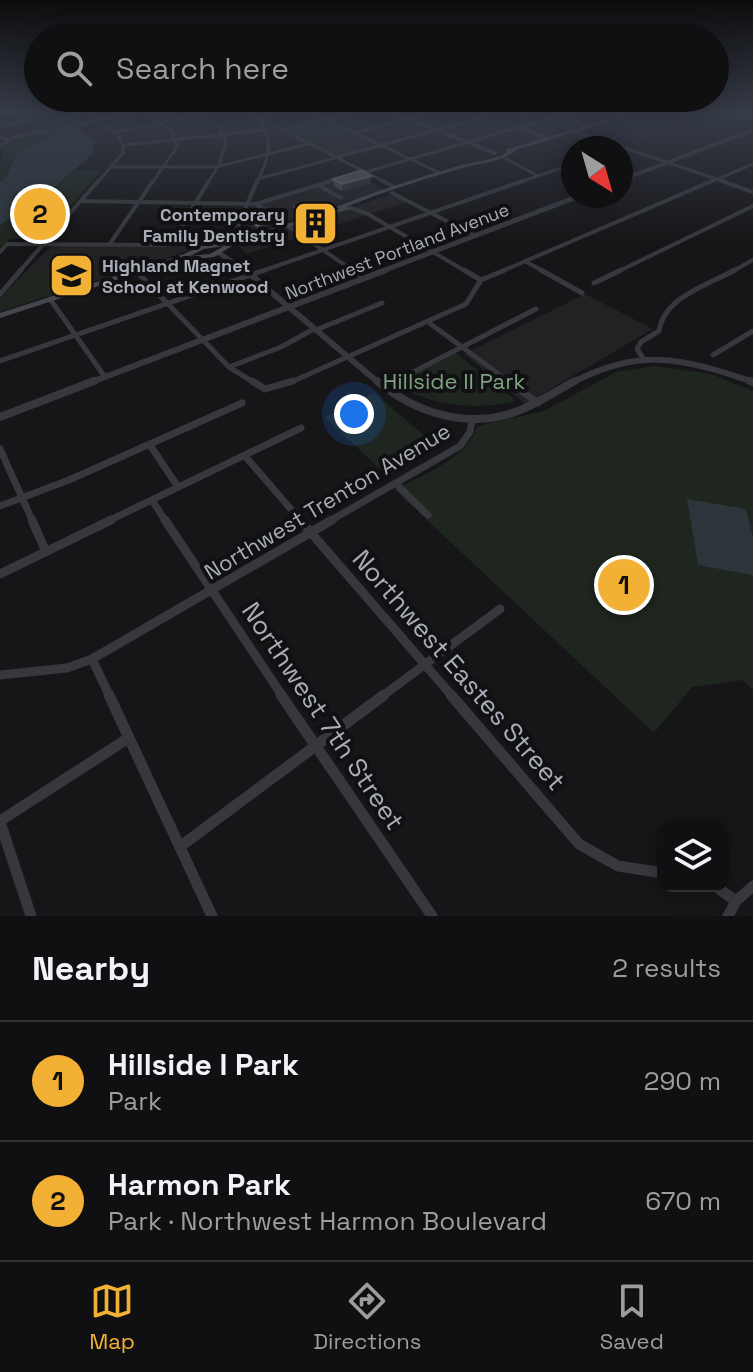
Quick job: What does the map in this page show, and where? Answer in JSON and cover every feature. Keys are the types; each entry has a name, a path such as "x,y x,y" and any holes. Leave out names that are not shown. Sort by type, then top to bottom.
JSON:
{"main road":[{"path":"0,315 196,253 204,246 218,250 499,155"},
{"path":"196,253 210,257 233,238 246,238"}],"street":[{"path":"0,294 122,155"},
{"path":"109,245 173,155"},
{"path":"177,243 194,203 221,155"},
{"path":"111,167 216,167 266,155"},
{"path":"233,238 252,203 269,155"},
{"path":"329,155 476,236"},
{"path":"258,179 348,155"},
{"path":"401,155 440,173"},
{"path":"81,201 252,203 425,155"},
{"path":"645,155 753,192"},
{"path":"633,175 686,155"},
{"path":"495,156 538,176"},
{"path":"495,156 518,167"},
{"path":"137,272 229,367 265,389 275,388 468,302 481,280 753,164"},
{"path":"0,361 561,168"},
{"path":"318,185 481,280"},
{"path":"252,203 364,278"},
{"name":"Northwest Portland Avenue","path":"0,417 561,203"},
{"path":"594,283 753,206"},
{"path":"0,252 7,244 196,242 204,246"},
{"path":"177,243 190,245 196,253"},
{"path":"218,250 384,387 418,408 472,420"},
{"path":"210,257 230,261"},
{"path":"643,358 637,349 641,342 659,331 661,318 672,304 753,260"},
{"path":"525,261 582,293"},
{"path":"50,299 105,377"},
{"path":"229,367 382,303"},
{"path":"384,387 536,309"},
{"path":"428,322 538,403"},
{"path":"713,355 753,331"},
{"name":"Northwest Trenton Avenue","path":"0,675 67,668 92,659 460,446 470,432 472,420 510,414 538,403 602,367 643,358 691,362 753,382"},
{"path":"0,506 150,445 242,403"},
{"path":"0,574 301,428"},
{"path":"150,445 178,487"},
{"path":"0,449 46,552"},
{"name":"Northwest Eastes Street","path":"245,456 579,844 610,865 629,872 657,873"},
{"path":"396,484 428,515"},
{"name":"Northwest 7th Street","path":"152,500 210,591 432,916"},
{"path":"181,846 500,609"},
{"path":"92,659 212,916"},
{"path":"31,916 0,821 127,739"},
{"path":"728,916 736,901 753,886"},
{"path":"723,892 736,901"}],"shaded area":[{"path":"16,155 92,155 44,195 0,225 0,182 7,176"},
{"path":"360,175 383,190 241,235 251,207"},
{"path":"393,194 407,202 247,254 236,244"},
{"name":"Highland Magnet School at Kenwood","path":"182,244 194,249 0,312 0,298 52,245"},
{"path":"585,294 653,329 525,404 464,354"},
{"path":"687,499 746,509 753,537 753,575 698,565"}],"green space":[{"path":"3,155 16,155 7,176 0,182"},
{"path":"75,170 102,170 41,239 11,239 0,247 0,225"},
{"path":"52,266 63,282 61,285 70,288 0,310 0,305 27,274"},
{"name":"Hillside II Park","path":"456,353 516,401 484,406 453,404 422,397 393,383"},
{"path":"655,366 711,374 753,391 753,690 742,680 692,687 654,733 395,490 454,457 472,438 477,426 544,411 616,372"},
{"name":"Hillside II Park","path":"374,393 438,447 387,476 325,417"}],"building":[{"path":"362,170 371,176 342,184 333,179"},
{"path":"302,205 311,210 303,212 295,207"},
{"path":"269,217 274,219 257,226 252,223"}],"place":[{"name":"Harmon Park","path":"40,214"},
{"name":"Contemporary Family Dentistry","path":"316,224"},
{"name":"Highland Magnet School at Kenwood","path":"71,275"},
{"name":"Hillside I Park","path":"624,585"}]}
